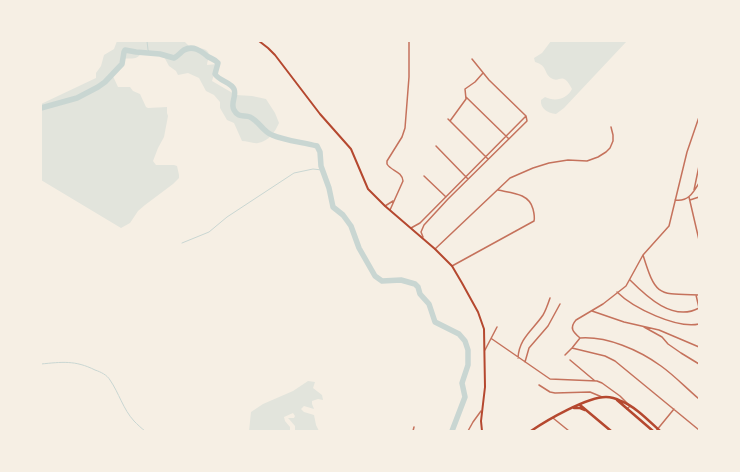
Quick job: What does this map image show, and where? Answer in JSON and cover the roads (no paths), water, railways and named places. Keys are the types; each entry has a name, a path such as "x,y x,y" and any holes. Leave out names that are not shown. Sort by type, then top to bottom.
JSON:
{"main road":[{"path":"259,41 275,55 316,108 347,144 354,155 362,178 368,189 385,206 423,237 452,266 466,289 482,323 484,338 485,387 481,411 482,431"},
{"path":"532,431 570,409 608,397 621,400 658,430"},
{"path":"616,400 653,431"},
{"path":"580,405 611,431"},
{"path":"570,409 580,408 589,412"}],"street":[{"path":"390,210 403,178 401,174 388,166 387,161 402,137 405,128 409,77 409,41"},
{"path":"423,237 421,232 424,225 448,199 527,121 526,116 483,73 472,59"},
{"path":"483,73 465,89 466,97 509,139"},
{"path":"450,121 466,97"},
{"path":"411,228 420,223 526,116"},
{"path":"699,117 687,152 669,226 643,255 626,286 603,304 576,320 572,325 572,330 580,338 607,341 629,348 646,356 668,371 699,399"},
{"path":"448,119 488,159"},
{"path":"435,249 510,178 533,168 556,161 587,161 606,152 612,145 613,135 611,127"},
{"path":"436,146 468,180"},
{"path":"694,191 699,166"},
{"path":"424,176 448,199"},
{"path":"699,183 690,199 699,240"},
{"path":"452,266 534,222 535,218 532,204 528,199 520,194 498,190"},
{"path":"675,200 699,197"},
{"path":"385,206 393,201"},
{"path":"643,255 650,278 660,290 670,295 699,295"},
{"path":"630,280 646,295 660,305 682,312 691,312 699,308 696,295"},
{"path":"617,292 626,301 648,313 689,325 699,324"},
{"path":"518,358 521,343 542,315 550,298"},
{"path":"525,362 529,348 548,326 560,304"},
{"path":"592,311 604,316 677,336 699,347"},
{"path":"643,326 662,337 672,347 699,364"},
{"path":"484,350 492,339 497,327"},
{"path":"565,355 580,338"},
{"path":"492,339 550,379 595,381 602,383 625,400 630,406 627,409"},
{"path":"572,348 605,356 615,361 699,430"},
{"path":"570,360 595,381"},
{"path":"539,385 550,392 590,392 602,398"},
{"path":"658,430 674,409"},
{"path":"468,431 481,411"},
{"path":"553,418 569,431"},
{"path":"413,431 414,427"}],"waterway":[{"path":"147,41 148,50 151,53"},
{"path":"41,108 77,98 98,87 105,82 122,64 125,50 160,54 174,58 184,50 194,48 216,61 218,63 215,74 234,89 235,94 233,107 237,114 250,117 269,134 288,140 317,146 320,152 321,166 329,188 333,207 343,215 351,226 359,248 375,276 382,281 401,280 415,284 418,287 420,294 429,304 435,322 459,334 465,341 468,350 468,365 462,383 465,397 452,431"},
{"path":"182,243 209,232 227,217 294,173 313,169 322,170"},
{"path":"41,364 62,362 75,363 104,374 109,378 130,416 145,431"}]}
